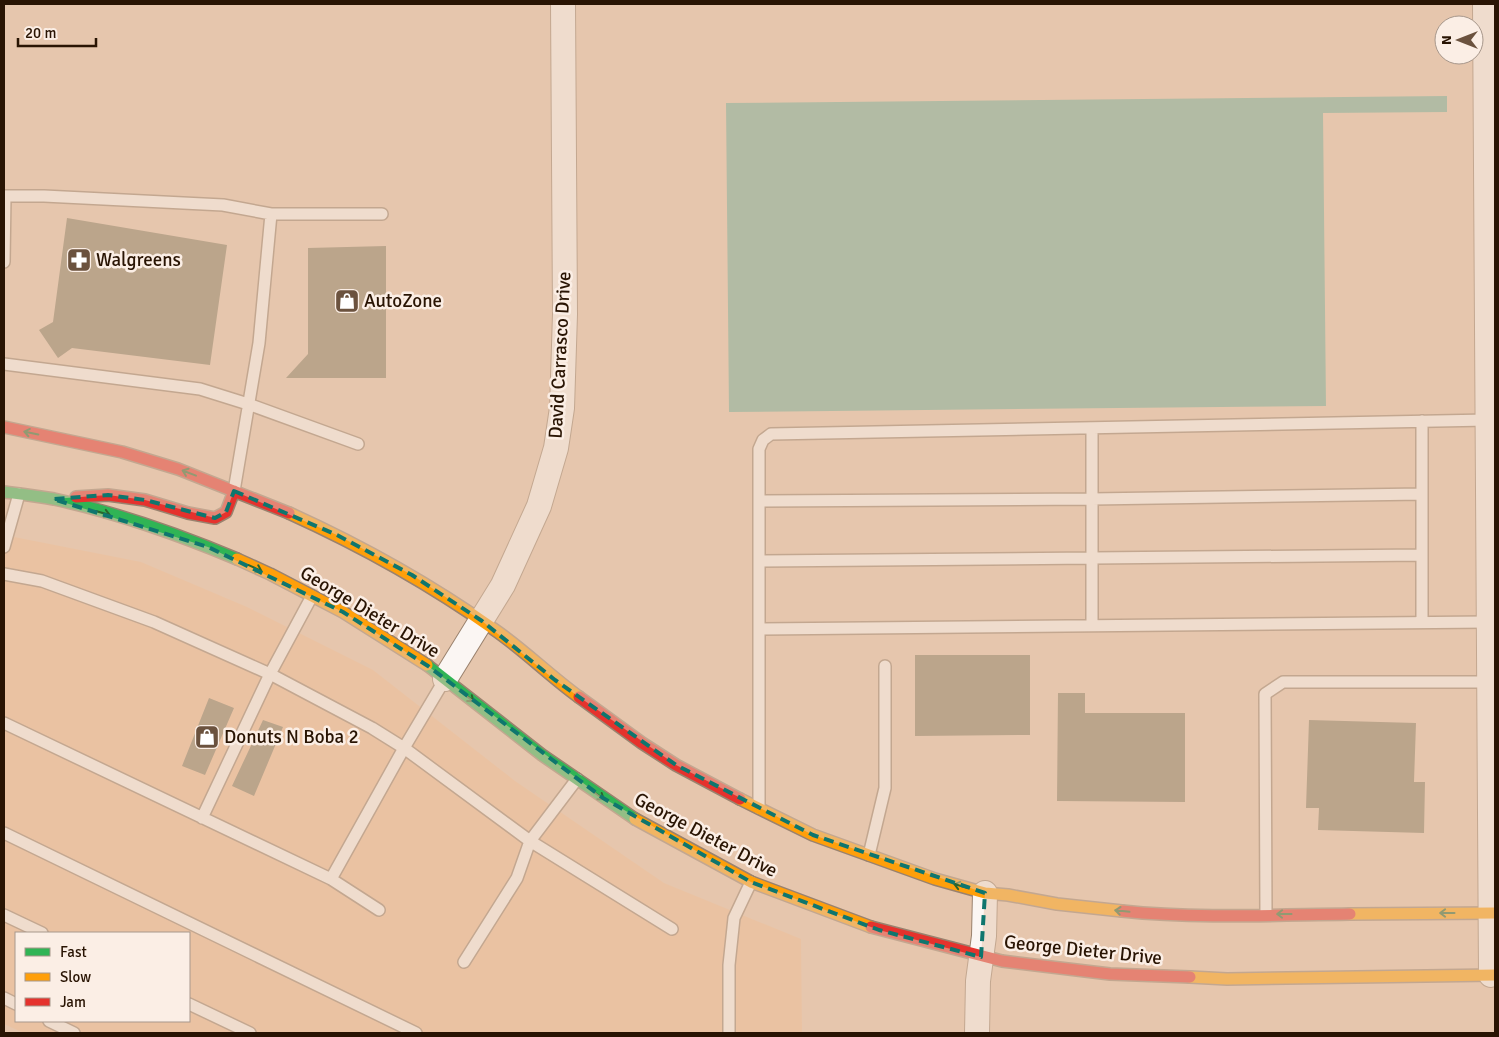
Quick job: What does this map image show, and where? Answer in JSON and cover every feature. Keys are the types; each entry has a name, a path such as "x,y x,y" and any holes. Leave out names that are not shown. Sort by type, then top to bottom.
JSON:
{"main road":[{"path":"4,427 122,452 178,470 234,491 337,535 412,576 482,621 555,680 642,743 676,765 812,835 934,878 985,893 1057,904 1148,914 1493,913"},
{"path":"52,499 108,495 145,500 188,513 215,518 226,512 234,491"},
{"name":"George Dieter Drive","path":"4,492 52,499 119,517 208,547 270,574 342,612 445,678 542,755 650,828 751,882 879,930 1002,961 1110,974 1227,980 1493,975"}],"street":[{"name":"David Carrasco Drive","path":"445,678 503,585 539,506 556,448 562,408 565,314 563,4"},
{"path":"1485,4 1491,247 1488,420 1491,523 1488,622 1492,657 1489,682 1493,975"},
{"path":"977,1033 978,981 985,893"}],"lane":[{"path":"4,262 4,196 44,196 223,205 271,214 382,214"},
{"path":"234,491 259,343 271,214"},
{"path":"4,364 200,389 248,404 358,444"},
{"path":"759,809 759,449 764,440 771,434 1488,420"},
{"path":"1422,421 1422,622"},
{"path":"1092,428 1092,625"},
{"path":"4,544 19,494"},
{"path":"759,501 1092,499 1422,494"},
{"path":"760,560 1422,555"},
{"path":"4,574 42,580 154,622 270,674 372,728 404,748 530,841 672,929"},
{"path":"202,818 270,674 312,596"},
{"path":"760,629 1488,622"},
{"path":"869,855 886,788 885,666"},
{"path":"331,879 445,678"},
{"path":"1266,915 1266,694 1283,682 1489,682"},
{"path":"4,723 331,879 379,910"},
{"path":"464,962 517,878 530,841 577,780"},
{"path":"4,833 416,1033"},
{"path":"729,1033 729,965 734,918 751,882"},
{"path":"4,915 40,932"},
{"path":"190,1004 250,1033"},
{"path":"51,1022 74,1033"}],"highlighted area":[{"path":"234,491 337,535 412,575 482,621 555,680 676,765 813,835 985,893 981,957 879,930 751,882 603,798 428,666 343,612 208,547 53,499 108,495 145,500 215,518 226,512"}],"shaded area":[{"path":"1447,96 1447,112 1323,113 1326,406 729,412 726,103"},
{"path":"4,535 141,562 247,607 373,670 515,781 664,883 801,939 802,1033 24,1033 4,1024"}],"building":[{"name":"Walgreens","path":"67,218 227,245 210,365 72,348 58,358 39,330 53,322"},
{"name":"AutoZone","path":"386,246 386,378 286,378 308,354 308,248"},
{"path":"915,655 1030,655 1030,735 915,736"},
{"path":"1058,693 1085,693 1085,713 1185,713 1185,802 1057,801"},
{"name":"Donuts N Boba 2","path":"209,698 234,708 205,775 182,766"},
{"path":"263,720 283,727 254,796 232,786"},
{"path":"1309,720 1416,723 1414,782 1425,782 1424,833 1318,830 1319,808 1306,808"}],"traffic: fast":[{"path":"4,492 54,499 100,510 193,541 237,559"},
{"path":"427,665 542,755 635,819"}],"traffic: slow":[{"path":"289,513 369,552 421,581 506,638 579,697"},
{"path":"237,559 343,612 427,665"},
{"path":"740,799 813,835 935,879 985,893 1057,904 1122,911"},
{"path":"635,819 751,882 871,927"},
{"path":"1350,914 1495,913"},
{"path":"1190,977 1227,979 1495,975"}],"traffic: jam":[{"path":"4,427 122,452 178,469 289,513"},
{"path":"76,497 108,495 145,500 188,513 215,518 226,512 234,491"},
{"path":"579,697 642,743 676,765 740,799"},
{"path":"1122,911 1207,916 1350,914"},
{"path":"871,927 1002,961 1110,974 1190,977"}],"place":[{"name":"Walgreens","path":"79,260"},
{"name":"AutoZone","path":"347,301"},
{"name":"Donuts N Boba 2","path":"207,737"}]}
